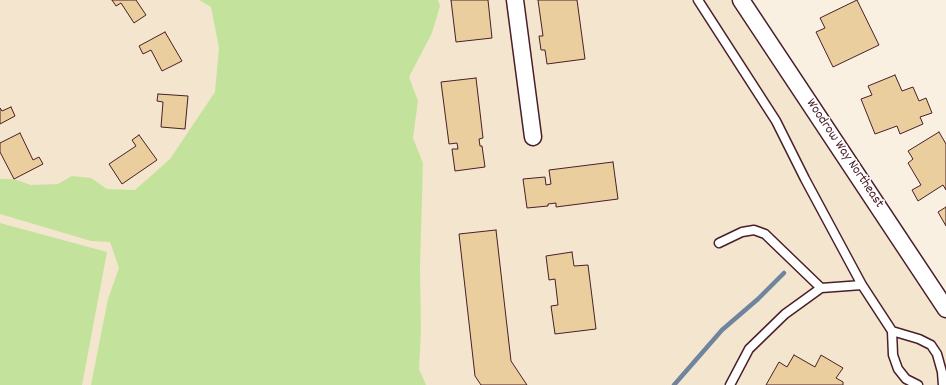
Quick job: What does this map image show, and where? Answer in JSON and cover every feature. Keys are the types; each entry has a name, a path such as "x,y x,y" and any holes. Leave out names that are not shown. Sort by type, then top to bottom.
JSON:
{"street":[{"path":"515,0 533,137"},
{"name":"Woodrow Way Northeast","path":"741,0 946,309"}],"lane":[{"path":"698,0 776,121 805,179 862,285 892,331 895,364 906,378 918,385"},
{"path":"719,243 742,232 754,230 765,234 820,288"},
{"path":"730,385 749,349 785,314 820,288 862,285"},
{"path":"892,331 920,339 931,345 937,354 944,385"}],"shaded area":[{"path":"0,0 735,0 946,319 946,385 0,385"}],"green space":[{"path":"199,0 438,0 440,6 432,33 409,77 418,101 413,138 423,163 420,267 421,331 419,369 426,385 91,385 108,299 119,268 110,242 91,241 0,214 0,179 14,179 31,185 58,184 72,176 91,178 107,189 135,190 170,159 215,92 219,48 211,7"},
{"path":"0,223 107,252 82,385 0,385"}],"building":[{"path":"112,0 136,0 146,15 134,23 121,3 116,6"},
{"path":"451,0 488,0 492,38 456,42"},
{"path":"538,0 577,0 585,59 547,64 545,50 541,50 539,36 543,36"},
{"path":"857,0 879,45 833,67 816,32 825,28 820,18"},
{"path":"165,32 182,61 162,71 151,50 143,54 139,46"},
{"path":"895,75 902,91 913,87 919,101 926,98 932,113 920,117 923,124 900,134 897,126 875,134 861,99 872,95 868,86"},
{"path":"476,78 483,138 479,139 480,146 482,146 485,167 455,171 452,149 458,149 457,143 449,144 441,82"},
{"path":"158,94 188,96 185,129 161,127 163,102 157,101"},
{"path":"11,107 15,116 0,124 0,108 2,111"},
{"path":"939,132 946,144 946,190 943,185 918,201 912,190 921,185 908,163 913,159 908,151"},
{"path":"20,133 33,160 39,157 43,164 14,179 0,152 0,143"},
{"path":"139,135 157,160 122,184 109,164 136,146 132,140"},
{"path":"613,162 618,199 556,207 556,203 548,204 548,206 527,208 523,179 545,177 546,185 551,184 549,170"},
{"path":"946,207 946,226 938,212"},
{"path":"496,230 511,361 527,385 481,385 475,376 459,234"},
{"path":"572,252 574,266 588,265 596,329 555,334 551,306 558,305 555,279 549,280 546,256"},
{"path":"794,355 815,367 821,355 843,368 836,378 843,382 843,385 766,385 779,362 787,367"}],"waterway":[{"path":"674,385 722,330 758,299 784,273"}]}
